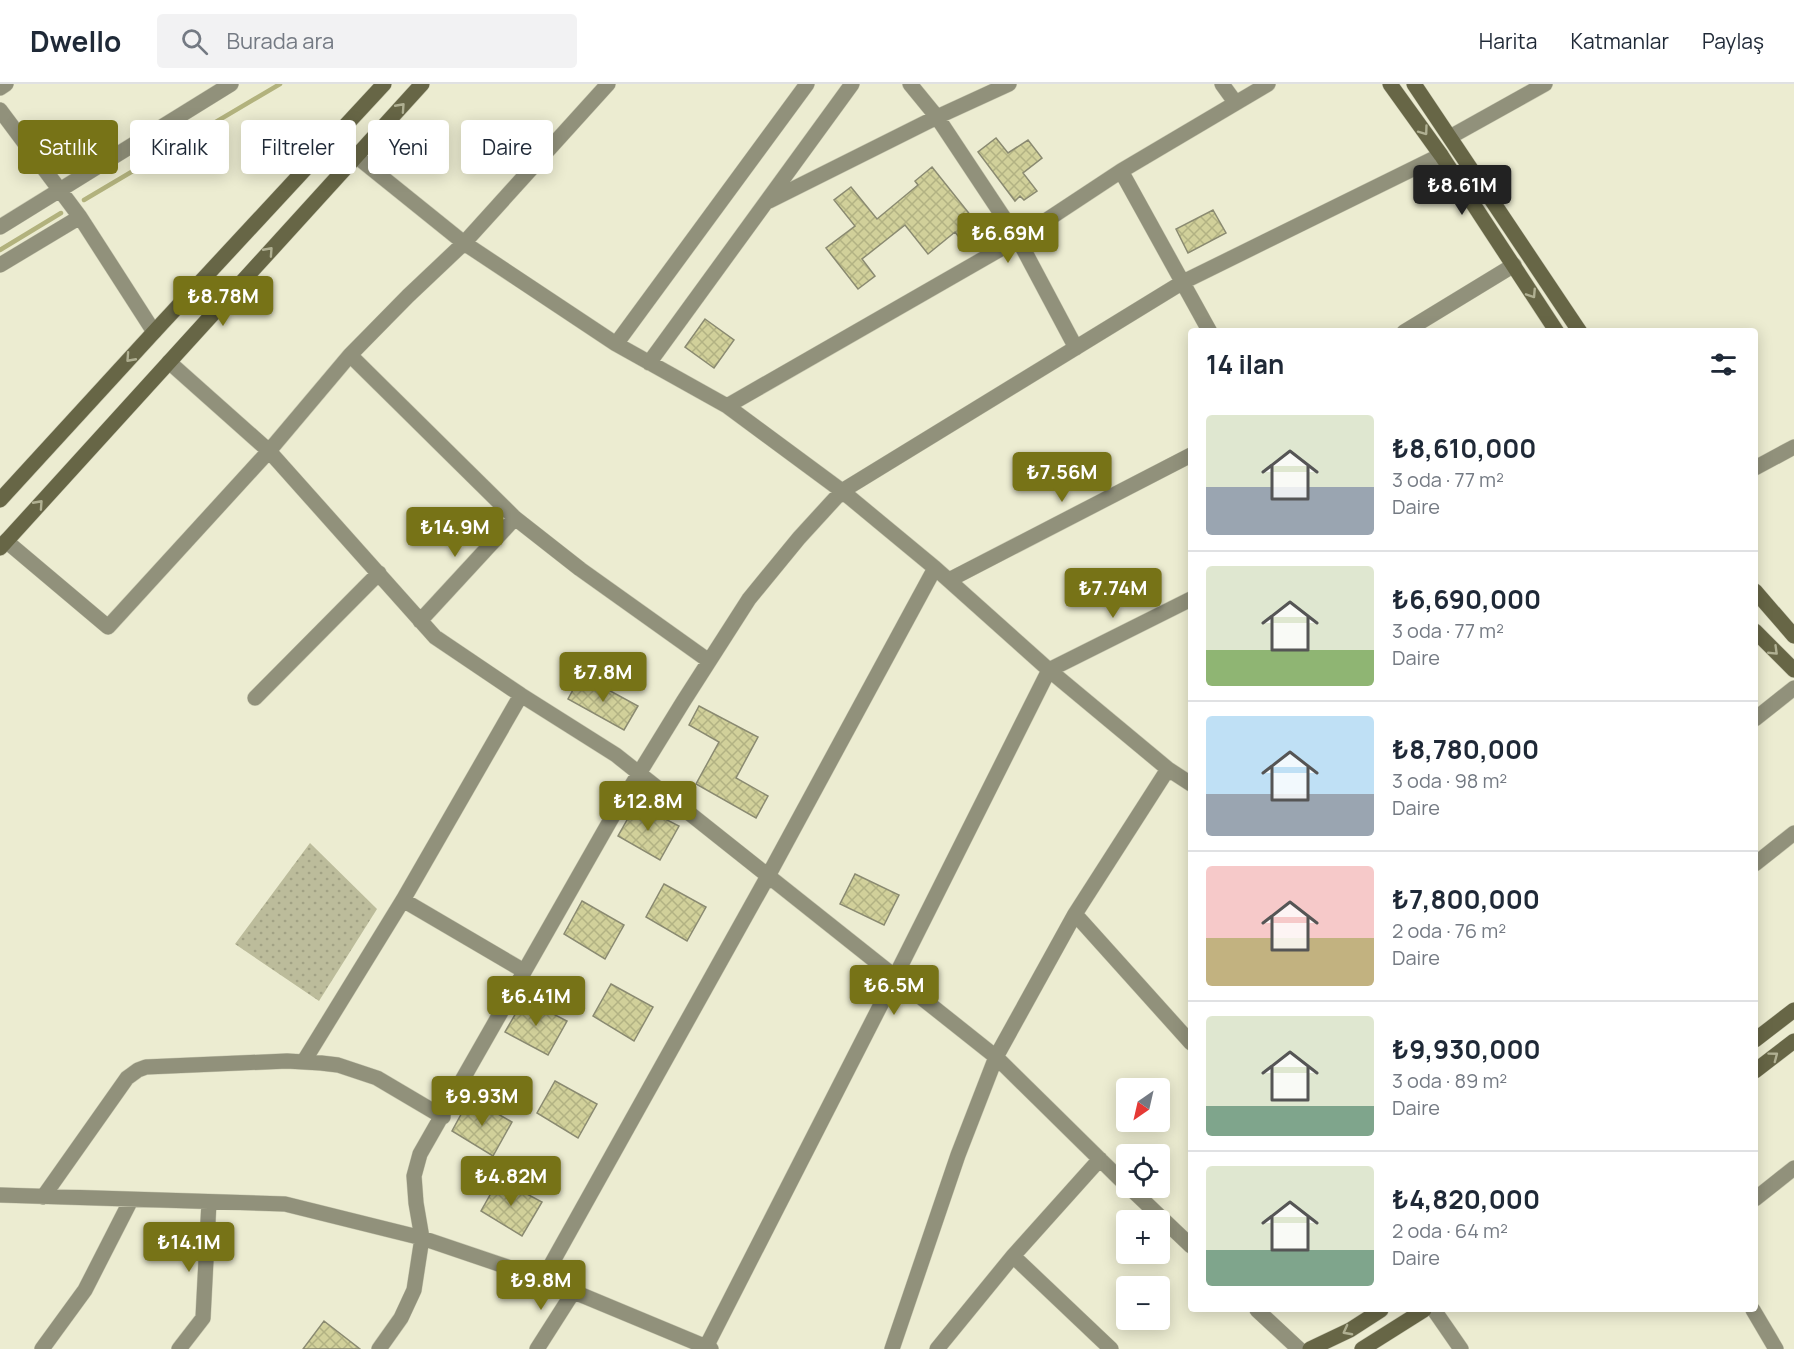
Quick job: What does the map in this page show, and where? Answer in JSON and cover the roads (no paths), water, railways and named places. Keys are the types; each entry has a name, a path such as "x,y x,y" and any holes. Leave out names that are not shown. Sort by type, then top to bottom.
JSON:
{"main road":[{"path":"351,120 384,84"},
{"path":"356,156 422,84"},
{"path":"1390,84 1441,155 1554,328"},
{"path":"1414,84 1577,328"},
{"path":"0,500 301,174"},
{"path":"3,544 340,174"},
{"path":"1758,594 1794,636"},
{"path":"1758,634 1794,670"},
{"path":"1758,1038 1794,1010"},
{"path":"1758,1069 1794,1041"},
{"path":"1310,1349 1350,1330 1377,1312"},
{"path":"1362,1349 1421,1312"}],"street":[{"path":"0,88 6,84"},
{"path":"0,226 231,84"},
{"path":"3,544 108,627 269,451 350,355 464,243 608,84"},
{"path":"616,344 807,84"},
{"path":"649,363 852,84"},
{"path":"910,84 937,117 1018,239 1076,348"},
{"path":"766,202 1009,84"},
{"path":"1222,84 1235,102"},
{"path":"727,406 1018,239 1121,171 1268,84"},
{"path":"1450,136 1545,84"},
{"path":"0,110 80,217 154,332"},
{"path":"379,1349 401,1318 414,1290 422,1238 414,1176 420,1154 639,773 749,599 799,538 842,491 1183,282 1441,155"},
{"path":"356,156 464,243 616,344 727,406 842,491 949,580 1049,670 1168,769 1188,780"},
{"path":"1121,171 1208,328"},
{"path":"0,265 80,217"},
{"path":"1411,328 1514,265"},
{"path":"350,355 514,518 580,569 709,661"},
{"path":"169,362 269,451 435,637 616,755 639,773 996,1057 1116,1175"},
{"path":"1758,466 1794,447"},
{"path":"949,580 1188,457"},
{"path":"420,621 514,518"},
{"path":"543,1279 768,876 935,568"},
{"path":"255,698 379,573"},
{"path":"0,1196 285,1204 422,1238 543,1279 707,1348 1049,670 1188,600"},
{"path":"1758,717 1794,688"},
{"path":"304,1061 404,900 521,695"},
{"path":"892,1349 958,1155 996,1057 1075,914 1168,769"},
{"path":"1758,862 1794,833"},
{"path":"404,900 524,972"},
{"path":"1075,914 1188,1040"},
{"path":"43,1197 127,1078 138,1070 153,1066 304,1061 338,1065 377,1078 443,1117"},
{"path":"937,1349 1013,1256 1100,1159"},
{"path":"1758,1196 1794,1168"},
{"path":"1141,1198 1188,1243"},
{"path":"42,1349 85,1290 131,1200"},
{"path":"178,1349 203,1318 209,1202"},
{"path":"1013,1256 1111,1349"},
{"path":"537,1349 574,1291"},
{"path":"1259,1312 1299,1349"},
{"path":"1435,1312 1461,1349"},
{"path":"1754,1312 1776,1349"}],"waterway":[{"path":"84,200 280,84"},
{"path":"0,250 61,213"}]}
